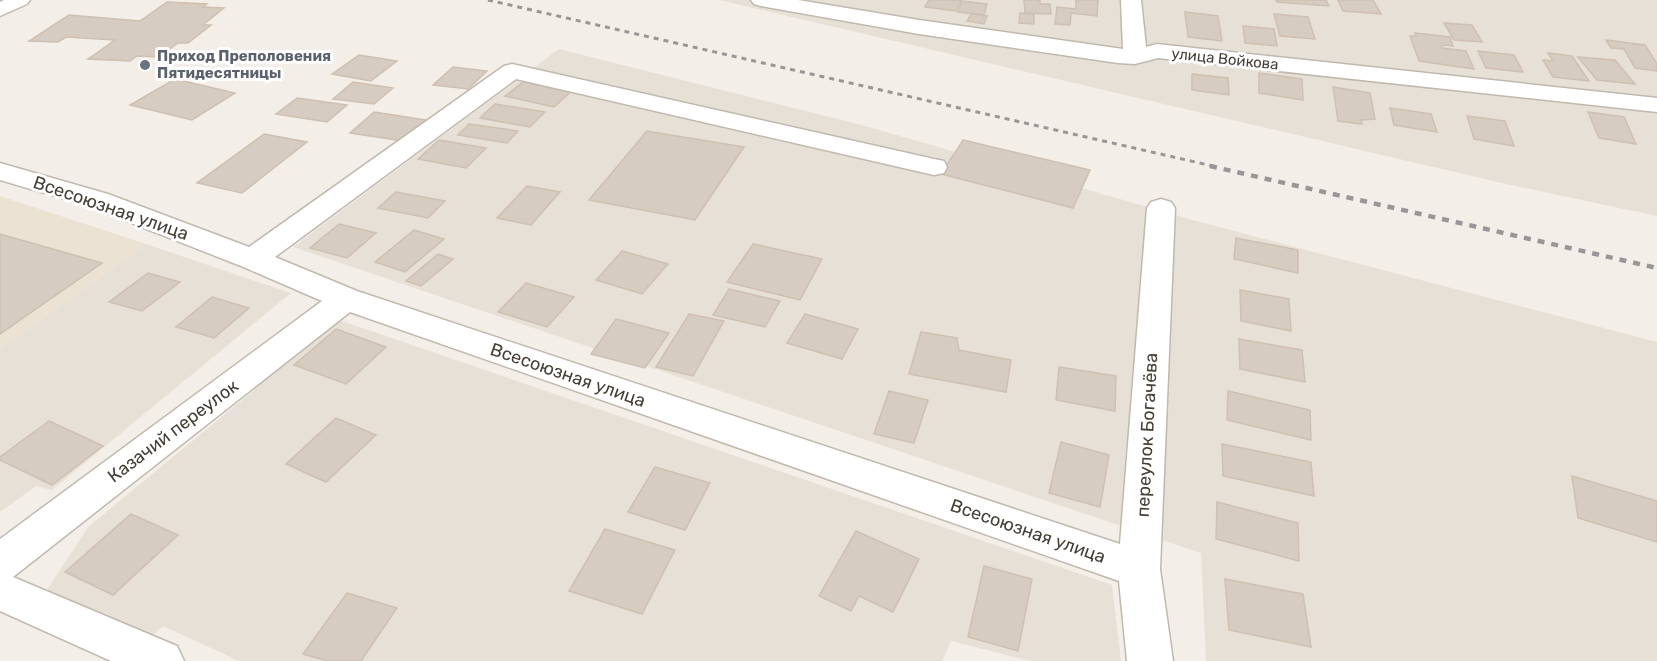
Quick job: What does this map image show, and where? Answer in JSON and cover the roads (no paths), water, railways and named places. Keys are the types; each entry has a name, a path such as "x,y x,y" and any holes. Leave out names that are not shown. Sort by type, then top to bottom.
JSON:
{"street":[{"path":"0,10 20,0"},
{"name":"улица Войкова","path":"761,0 847,7 1135,57 1157,51 1657,105"},
{"path":"1131,0 1135,57"},
{"path":"252,259 512,71 934,167"},
{"name":"Всесоюзная улица","path":"0,171 98,200 252,259 346,299 1139,569"},
{"name":"переулок Богачёва","path":"1150,661 1139,569 1161,208"},
{"name":"Казачий переулок","path":"1,583 346,299"},
{"path":"1,583 161,661"}],"railway":[{"path":"488,0 1217,167"},
{"path":"1210,166 1657,268"}],"place":[{"name":"Приход Преполовения Пятидесятницы","path":"145,65"}]}
